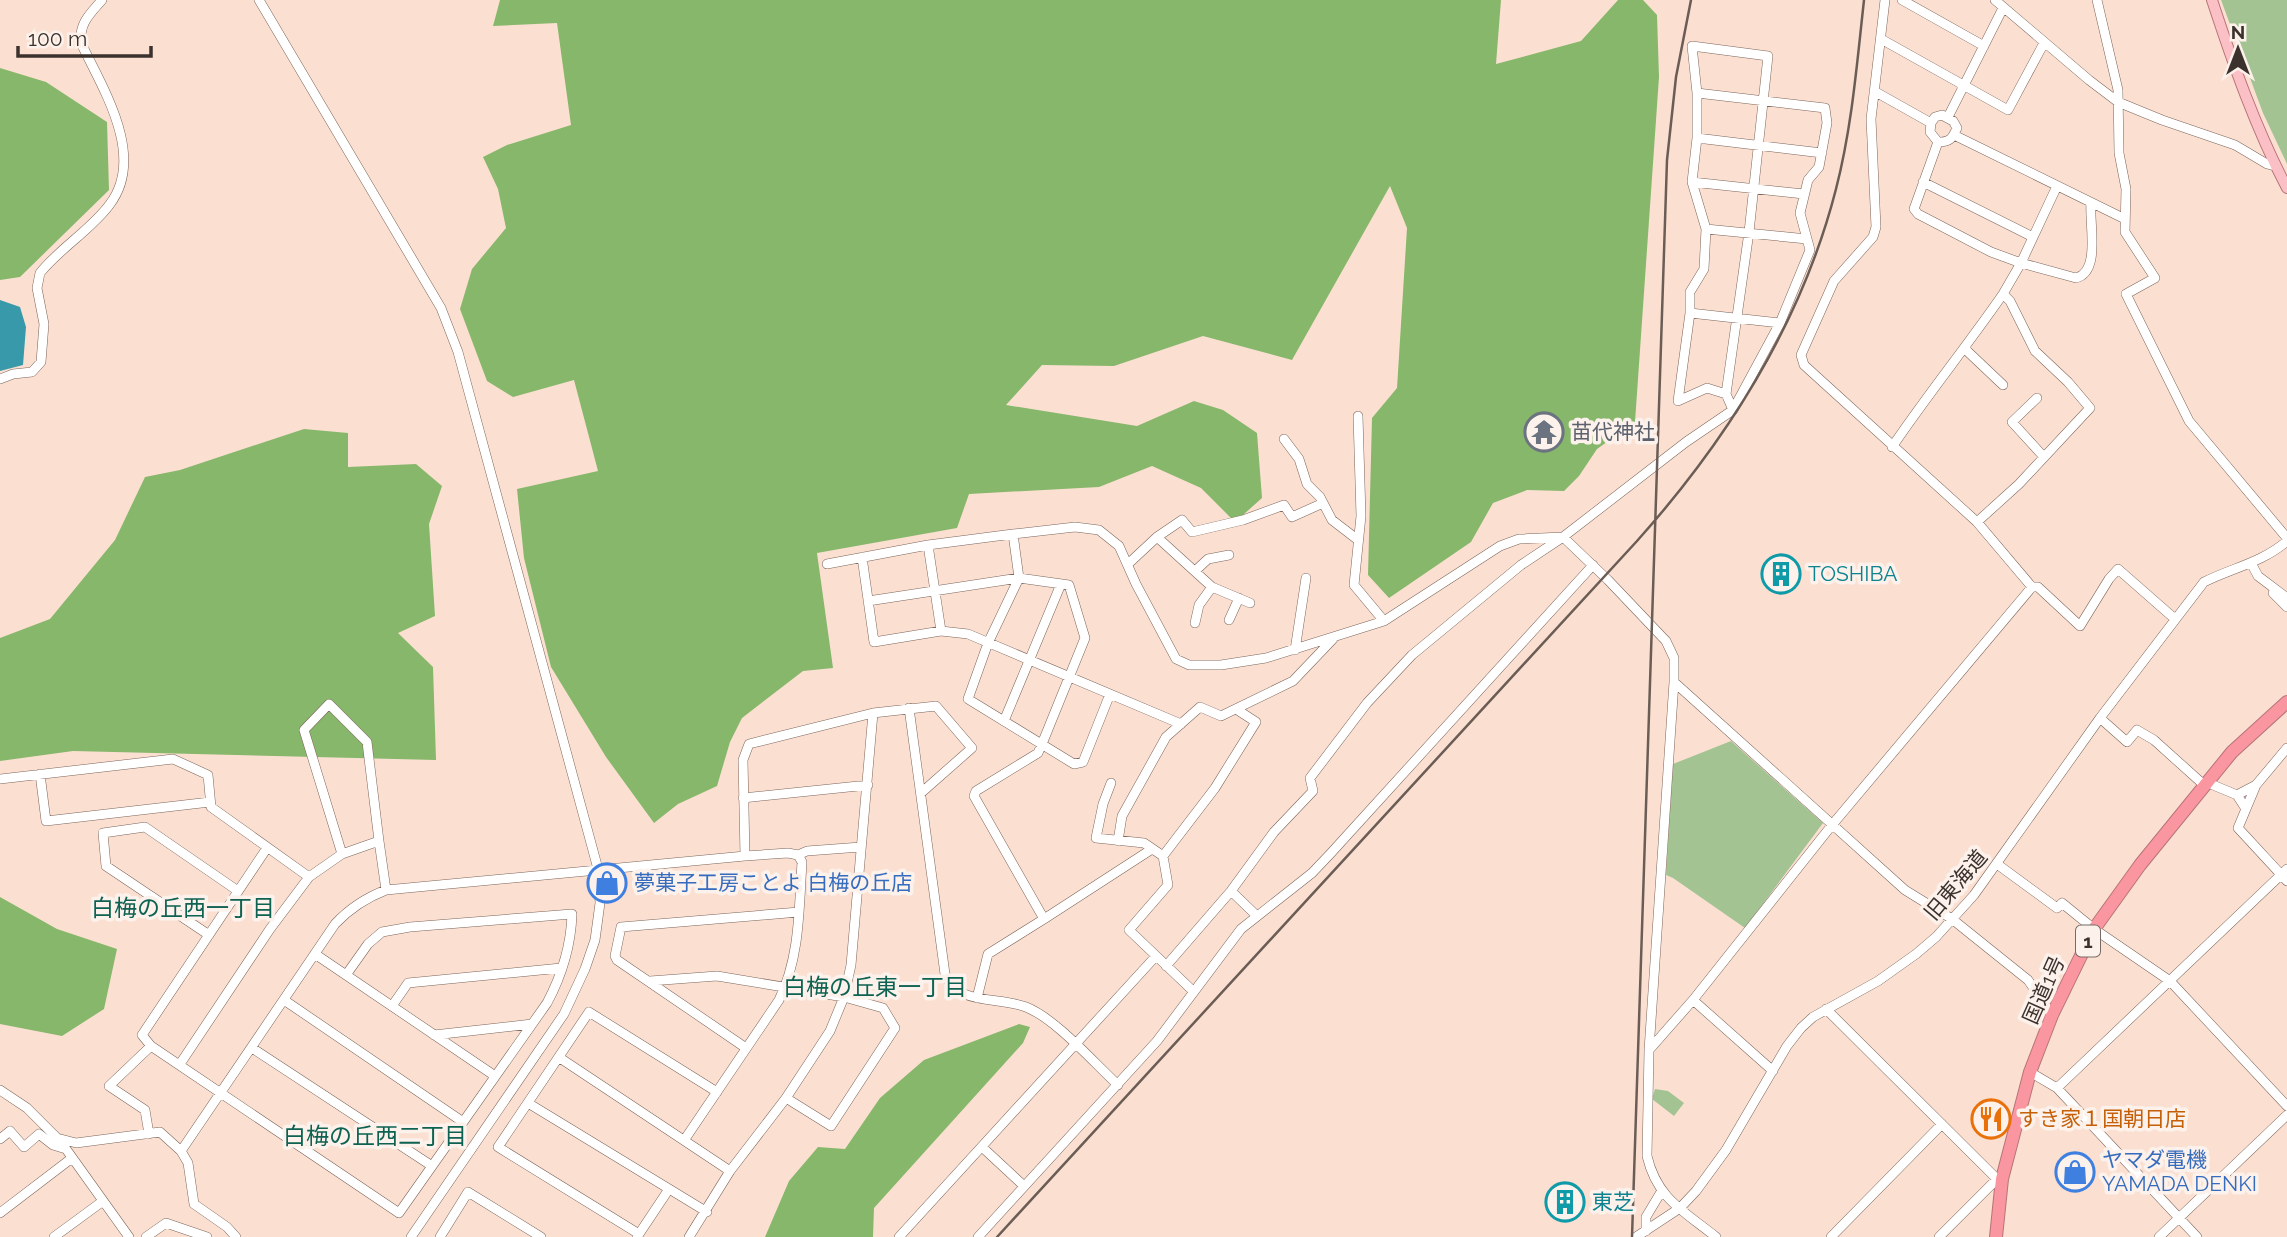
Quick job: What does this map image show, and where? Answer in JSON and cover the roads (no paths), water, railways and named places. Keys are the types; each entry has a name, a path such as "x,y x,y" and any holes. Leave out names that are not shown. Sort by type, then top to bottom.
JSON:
{"highway":[{"name":"国道1号","path":"1996,1237 2000,1179 2030,1072 2052,1015 2094,929 2140,865 2232,752 2287,702"}],"main road":[{"path":"2212,0 2230,56 2275,166 2287,188"}],"street":[{"path":"0,379 13,374 32,372 41,362 44,324 37,288 40,272 110,206 122,185 125,173 120,129 81,43 83,23 102,0"},
{"path":"259,0 441,307 458,352 598,869 600,903 595,940 564,1014 411,1237"},
{"path":"1885,0 1871,119 1877,228 1873,237 1834,281 1801,355 1804,365 1977,522 2032,587 2038,587 2080,626 2118,569 2175,618"},
{"path":"1902,0 1984,46"},
{"path":"1995,0 2118,102 2235,145 2275,166"},
{"path":"2097,0 2118,90 2119,153 2126,189 2125,232 2155,278 2126,294 2189,421 2287,540"},
{"path":"1948,117 2003,8"},
{"path":"1881,39 2008,110 2044,43"},
{"path":"1726,394 1707,388 1678,401 1690,313 1689,292 1704,269 1706,229 1692,182 1697,138 1697,93 1692,47 1768,55 1749,232 1726,394 1733,410"},
{"path":"1874,90 1931,122"},
{"path":"1166,965 1231,891 1274,832 1313,791 1310,778 1335,743 1367,703 1403,665 1521,565 1563,537 1733,410 1780,323 1810,250 1800,213 1808,180 1819,167 1827,122 1825,108 1697,93"},
{"path":"1942,115 1953,121 1957,128 1947,142 1938,142 1930,132 1931,122 1942,115"},
{"path":"1954,135 2125,219"},
{"path":"1697,138 1822,153"},
{"path":"1938,142 1914,209 1918,214 1992,252 2076,278 2084,276 2090,269 2091,259 2091,203"},
{"path":"1692,182 1804,194"},
{"path":"1923,182 2033,237"},
{"path":"1892,447 1930,391 1965,349 2003,294 2021,263 2057,186"},
{"path":"1706,229 1807,239"},
{"path":"1977,522 2019,484 2090,408 2068,382 2035,351 2010,302 2003,294"},
{"path":"1690,313 1780,323"},
{"path":"1965,349 2003,385"},
{"path":"2037,398 2012,422 2043,456"},
{"path":"1358,416 1361,516 1354,585 1384,621"},
{"path":"1284,439 1299,459 1307,484 1323,503 1332,520 1358,540"},
{"path":"1128,564 1157,537 1182,520 1192,532 1243,520 1284,505 1292,517 1323,503"},
{"path":"827,564 928,545 1013,534 1075,527 1099,530 1119,546 1171,652 1183,663 1203,665 1243,663 1295,650 1384,621 1500,546 1519,539 1563,537 1666,641 1674,658 1649,1050 1647,1156 1661,1192 1716,1237"},
{"path":"1013,534 1019,578 988,643 968,699 1074,764 1083,762 1110,694"},
{"path":"1157,537 1212,587 1250,603"},
{"name":"旧東海道","path":"1636,1237 1680,1208 1696,1191 1726,1150 1801,1028 1813,1017 1878,981 1916,954 1952,919 1997,864 2099,718 2204,582 2269,555 2287,540"},
{"path":"928,545 941,631"},
{"path":"1195,571 1208,559 1229,555"},
{"path":"862,558 874,642 941,631 968,634 1181,724"},
{"path":"2251,562 2258,576 2287,607"},
{"path":"978,1237 1157,1041 1233,939 1257,916 1312,873 1593,565"},
{"path":"2258,576 2287,597"},
{"path":"868,601 1019,578 1069,585 1085,638 1038,753 976,792 974,796 1044,919"},
{"path":"1295,650 1306,578"},
{"path":"1004,721 1061,584"},
{"path":"1195,623 1199,605 1212,587"},
{"path":"1649,1050 1693,1000 1832,825 2032,587"},
{"path":"1229,620 1239,598"},
{"path":"1118,841 1122,816 1167,737 1200,707 1221,716 1293,681 1334,638"},
{"path":"869,648 882,646 884,640"},
{"path":"1674,682 1905,890 1952,919 2028,979 2052,1015"},
{"path":"342,853 304,730 329,705 367,742 386,890"},
{"path":"746,856 743,760 749,744 873,713 936,706 972,748 921,793"},
{"path":"909,708 948,984 956,991 977,998 1012,1002 1029,1008 1044,1017 1118,1085"},
{"path":"1194,991 1129,930 1168,885 1163,856 1215,788 1256,722 1236,709"},
{"path":"689,1237 730,1171 786,1098 830,1031 844,997 851,965 873,713"},
{"path":"2099,718 2127,742 2137,730 2154,740 2206,783 2237,795 2246,809"},
{"path":"2057,1088 2285,874 2238,828 2256,785 2287,748"},
{"path":"0,779 173,759 208,775 211,807 309,877"},
{"path":"40,774 46,821 210,802"},
{"path":"1111,783 1103,804 1096,838 1144,843 1163,856"},
{"path":"743,798 868,785"},
{"path":"2237,795 2256,785"},
{"path":"209,935 106,866 103,834 145,827 238,891"},
{"path":"180,1064 270,929 309,877 342,853 379,841"},
{"path":"267,848 142,1035 151,1046 399,1213 532,1024 557,984 571,933 572,914 410,927 382,932 368,944 346,975"},
{"path":"181,1151 335,924 350,908 386,890 788,852 798,855 807,851 861,848"},
{"path":"977,998 988,954 1152,849"},
{"path":"685,1139 786,987 796,944 799,912 802,862 798,855"},
{"path":"1997,864 2057,908 2062,903 2094,929 2170,981 2287,1106"},
{"path":"1231,891 1257,916"},
{"path":"746,1048 617,960 615,956 621,927 799,912"},
{"path":"315,954 495,1076"},
{"path":"899,1237 1156,956"},
{"path":"392,1006 408,983 561,968"},
{"path":"650,981 717,976 844,997 883,1008 895,1028 831,1126 786,1098"},
{"path":"284,1000 463,1122"},
{"path":"1693,1000 1773,1071"},
{"path":"1826,1009 2000,1179 1939,1237"},
{"path":"669,1189 638,1236 498,1147 589,1013 717,1092"},
{"path":"434,1034 532,1024"},
{"path":"149,1134 145,1110 109,1086 151,1046"},
{"path":"252,1048 432,1166"},
{"path":"560,1058 730,1171"},
{"path":"2030,1072 2057,1088 2197,1237"},
{"path":"0,1090 27,1108 57,1138 76,1143 160,1132 181,1151 188,1163 194,1203 236,1237"},
{"path":"528,1103 707,1212"},
{"path":"2159,1237 2287,1115"},
{"path":"1830,1237 1942,1124"},
{"path":"0,1139 10,1131 24,1147 39,1134 66,1149 129,1237"},
{"path":"982,1147 1024,1186"},
{"path":"0,1213 72,1158"},
{"path":"440,1237 468,1192 541,1237"},
{"path":"1646,1231 1646,1217 1661,1192"},
{"path":"54,1237 103,1201"},
{"path":"146,1237 166,1223 207,1237 216,1219"}],"water":[{"path":"0,300 20,307 26,327 23,365 0,371"}],"railway":[{"path":"1632,1237 1667,160 1676,77 1691,0"},
{"path":"997,1237 1637,541 1702,462 1758,377 1782,332 1821,238 1836,189 1846,142 1864,0"}],"place":[{"name":"苗代神社","path":"1544,432"},
{"name":"TOSHIBA","path":"1781,574"},
{"name":"夢菓子工房ことよ 白梅の丘店","path":"607,883"},
{"name":"すき家１国朝日店","path":"1991,1119"},
{"name":"ヤマダ電機 YAMADA DENKI","path":"2075,1172"},
{"name":"東芝","path":"1565,1202"}],"district":[{"name":"白梅の丘西一丁目","path":"183,908"},
{"name":"白梅の丘東一丁目","path":"875,987"},
{"name":"白梅の丘西二丁目","path":"375,1136"}]}
